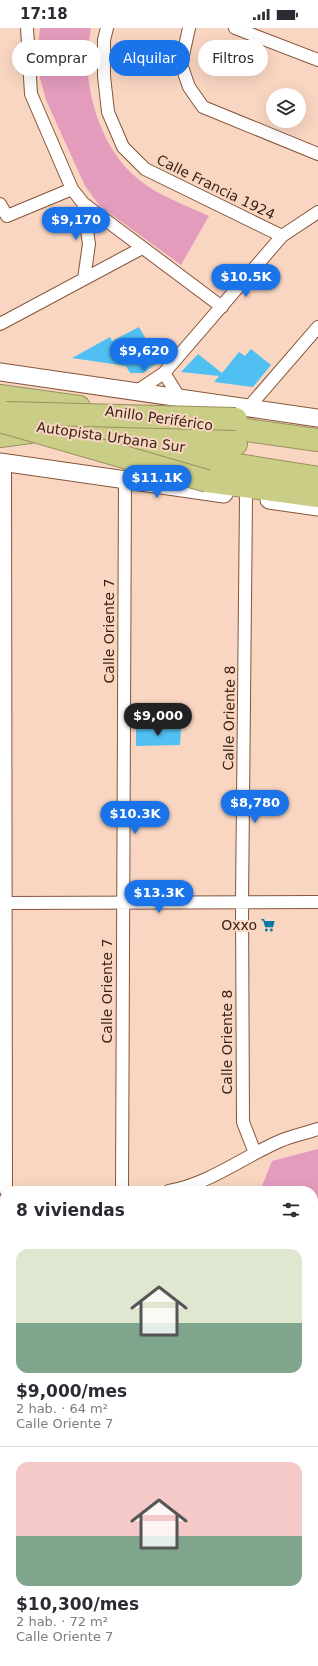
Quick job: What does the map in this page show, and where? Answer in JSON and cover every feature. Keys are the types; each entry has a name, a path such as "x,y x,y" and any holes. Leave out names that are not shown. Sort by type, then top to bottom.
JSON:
{"highway":[{"path":"1,415 236,419 318,429"},
{"path":"1,415 30,432"},
{"path":"1,415 206,481 318,496"},
{"name":"Anillo Periférico","path":"1,415 286,436 318,440"},
{"name":"Autopista Urbana Sur","path":"1,415 318,455"},
{"name":"Autopista Urbana Sur","path":"1,415 318,466"},
{"path":"0,436 30,432 318,478"},
{"path":"286,436 318,435"}],"main road":[{"path":"0,372 318,418"},
{"path":"3,462 318,507"}],"street":[{"path":"27,28 31,94 72,189 83,203 222,308"},
{"name":"Calle Francia 1924","path":"108,28 104,40 104,76 108,112 123,147 145,169 282,236"},
{"path":"189,28 181,64 188,87 203,107 318,154"},
{"path":"235,28 318,60"},
{"path":"0,204 6,216 72,189"},
{"path":"83,203 89,244 84,279"},
{"path":"137,392 164,373 222,308 282,236 318,212"},
{"path":"0,324 142,248"},
{"path":"248,408 318,327"},
{"path":"164,373 179,397"},
{"path":"3,462 3,903 6,1186"},
{"name":"Calle Oriente 7","path":"122,1186 125,480"},
{"name":"Calle Oriente 8","path":"246,497 242,902 242,1122 255,1153"},
{"path":"3,903 318,902"},
{"path":"185,1186 221,1173 281,1140 318,1130"}],"shaded area":[{"path":"40,28 91,28 89,40 39,40"},
{"path":"40,76 88,76 90,89 99,123 115,154 126,167 138,179 154,190 209,216 181,265 100,206 85,186 46,100"},
{"path":"318,1149 318,1186 262,1186 272,1161"}],"building":[{"path":"139,327 159,362 143,373 130,373 126,366 72,358 110,337 112,341"},
{"path":"251,349 271,365 253,387 214,382 219,376 181,372 198,354 222,373 239,352 245,356"},
{"path":"136,728 181,728 180,745 136,746"}],"place":[{"name":"Oxxo","path":"268,925"}]}
